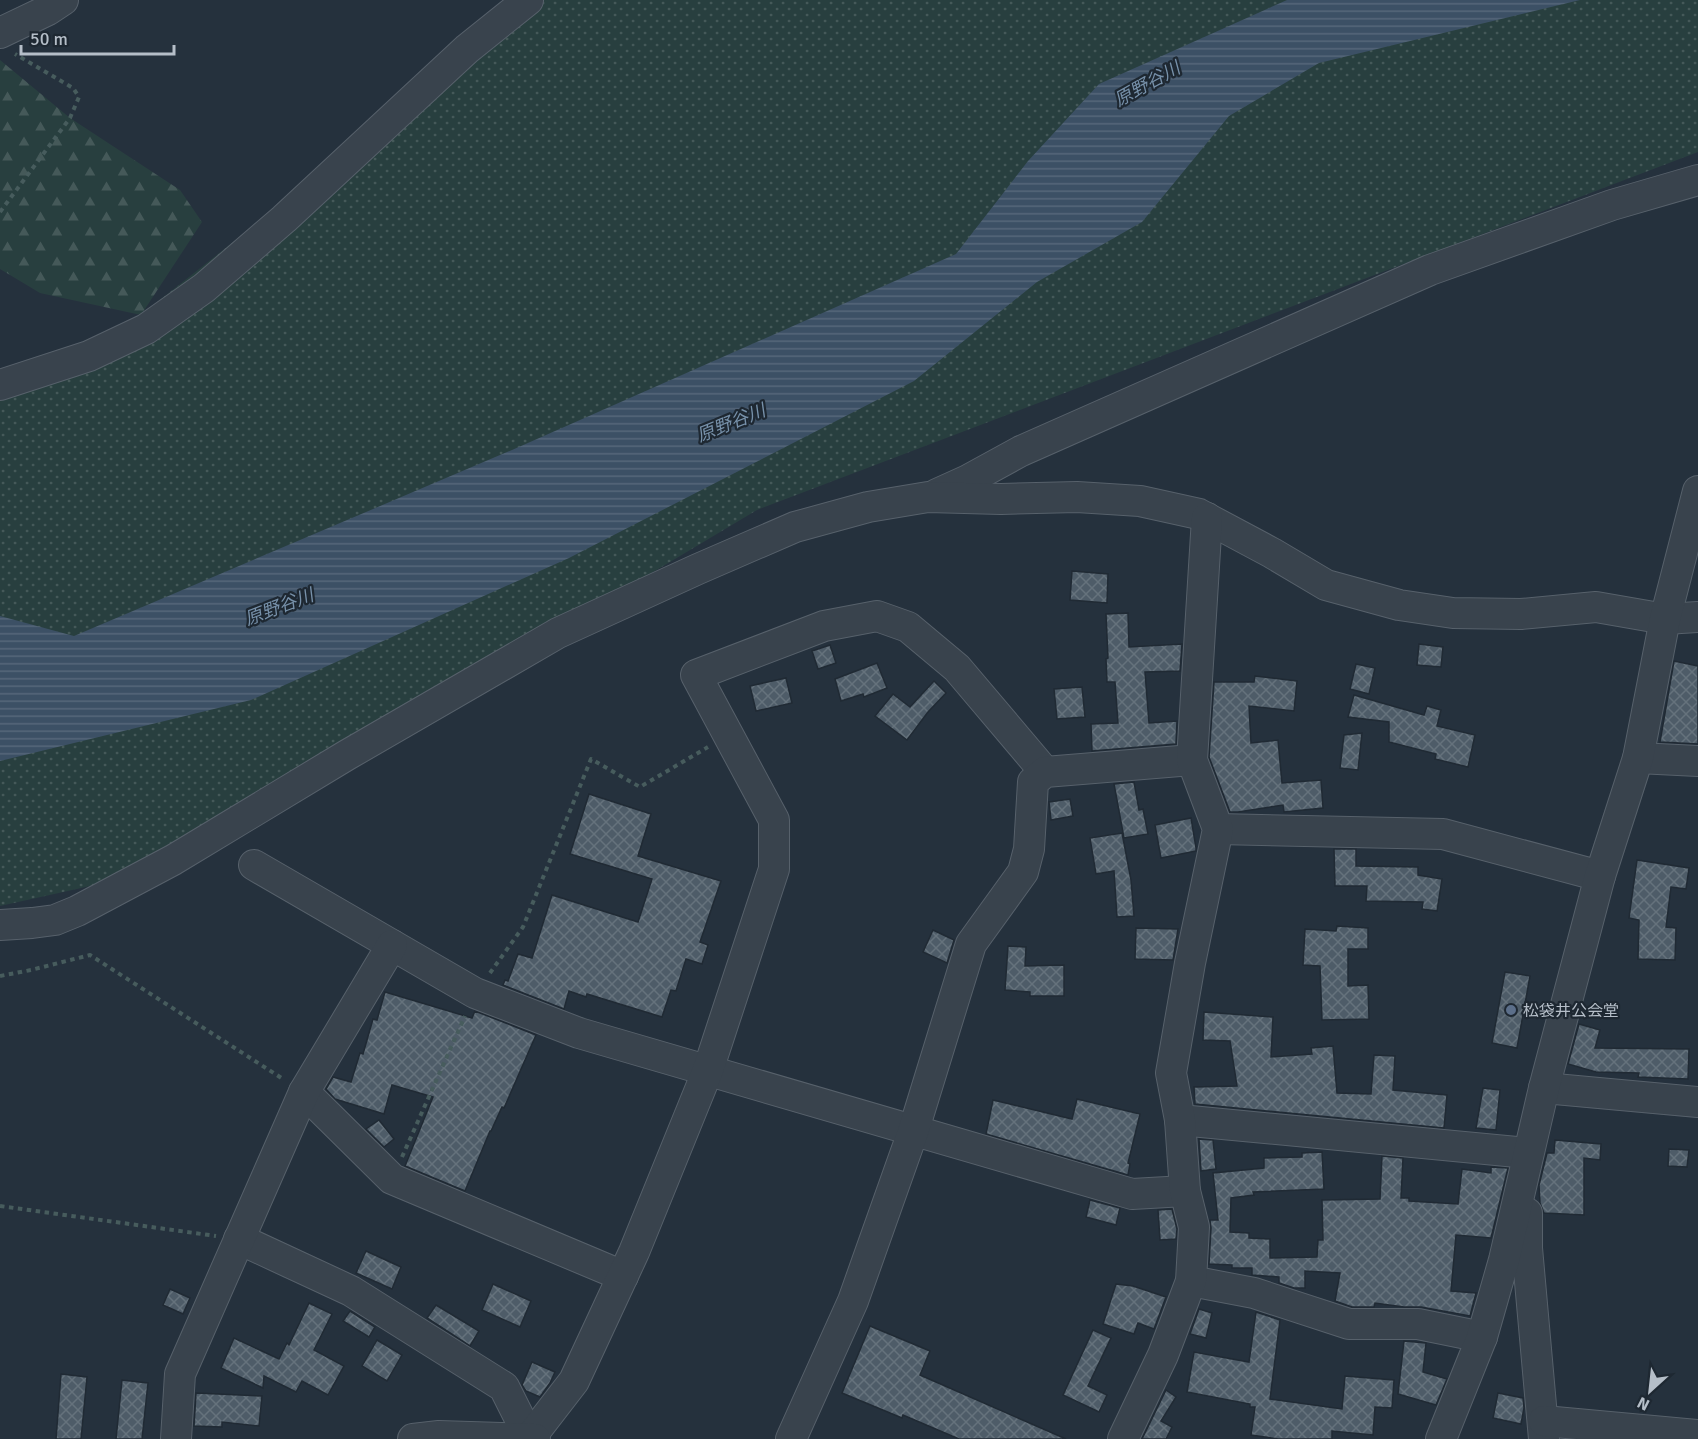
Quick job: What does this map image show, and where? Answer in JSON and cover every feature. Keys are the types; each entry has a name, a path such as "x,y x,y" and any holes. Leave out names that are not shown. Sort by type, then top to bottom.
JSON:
{"street":[{"path":"5,42 63,0"},
{"path":"0,385 89,356 146,329 204,288 285,219 466,49 528,0"},
{"path":"928,497 968,480 1021,451 1430,270 1612,206 1698,180"},
{"path":"1442,1439 1482,1337 1504,1260 1544,1088 1600,876 1638,758 1665,619 1698,491"},
{"path":"0,926 55,920 77,911 172,860 347,755 569,628 795,527 868,507 928,497 1001,499 1077,497 1140,501 1199,514 1326,585 1400,605 1453,613 1521,614 1596,607 1665,619 1698,617"},
{"path":"1123,1439 1163,1355 1191,1281 1194,1227 1185,1191 1180,1120 1172,1073 1190,963 1218,829 1192,760 1207,518"},
{"path":"530,1439 574,1381 623,1276 708,1070 774,869 774,820 696,675 824,626 877,616 908,627 957,668 1045,772"},
{"path":"1638,758 1698,761"},
{"path":"791,1439 853,1301 914,1129 971,944 1023,872 1029,849 1033,782 1045,772 1192,760"},
{"path":"1218,829 1443,834 1600,876"},
{"path":"254,866 475,993 579,1033 1132,1194 1185,1191"},
{"path":"176,1439 180,1374 239,1239 304,1092 392,945"},
{"path":"1544,1088 1698,1102"},
{"path":"304,1092 392,1179 623,1276"},
{"path":"1180,1120 1528,1153"},
{"path":"1528,1153 1527,1248 1544,1430 1698,1435"},
{"path":"239,1239 351,1292 504,1387 530,1439"},
{"path":"1191,1281 1254,1293 1349,1324 1418,1324 1482,1337"},
{"path":"413,1439 439,1436 535,1439"}],"path":[{"path":"0,212 70,118 79,97 73,87 5,42"},
{"path":"392,1179 475,993 523,927 591,759 640,787 728,735"},
{"path":"0,976 90,955 304,1092"},
{"path":"0,1206 239,1239"}],"green space":[{"path":"530,0 1698,0 1698,152 757,510 149,873 0,906 0,369 89,356 404,107"},
{"path":"0,60 70,118 180,190 202,222 141,315 40,293 0,269"}],"water":[{"name":"原野谷川","path":"1287,0 1580,0 1319,63 1229,116 1142,222 1037,282 914,381 569,558 251,700 0,761 0,616 74,636 512,450 956,254 1028,161 1099,84"}],"building":[{"path":"1072,571 1108,574 1107,603 1070,600"},
{"path":"1128,613 1129,647 1182,644 1180,671 1145,672 1149,723 1177,721 1176,744 1092,751 1091,724 1118,723 1115,682 1107,682 1106,614"},
{"path":"1419,644 1443,647 1441,667 1417,665"},
{"path":"830,645 836,663 818,669 812,651"},
{"path":"1674,661 1698,666 1698,744 1660,742"},
{"path":"877,663 887,688 864,697 863,694 841,701 835,679"},
{"path":"1356,664 1375,668 1369,694 1350,689"},
{"path":"1255,676 1297,681 1294,711 1249,706 1251,743 1278,740 1282,783 1321,780 1323,808 1284,812 1283,805 1230,812 1209,757 1214,682 1254,682"},
{"path":"786,678 792,703 756,711 750,686"},
{"path":"934,681 946,693 907,740 875,716 893,694 910,707"},
{"path":"1082,687 1085,717 1057,719 1054,689"},
{"path":"1354,695 1424,715 1427,706 1441,710 1437,726 1475,735 1468,767 1435,759 1436,754 1389,742 1389,722 1348,717"},
{"path":"1362,733 1358,770 1340,768 1344,735"},
{"path":"1134,782 1139,810 1143,809 1148,834 1124,838 1114,784"},
{"path":"589,794 651,814 638,856 721,881 700,942 708,945 702,964 686,959 676,991 671,990 662,1017 587,994 586,997 569,991 564,1009 503,985 505,980 508,981 518,954 532,958 552,895 638,922 652,879 570,854"},
{"path":"1070,799 1073,816 1051,820 1049,802"},
{"path":"1191,818 1196,851 1161,858 1155,825"},
{"path":"1122,833 1131,880 1134,916 1117,917 1114,871 1096,874 1090,838"},
{"path":"1334,849 1356,849 1356,866 1418,867 1418,875 1442,879 1437,911 1422,909 1423,902 1366,901 1367,886 1335,886"},
{"path":"1637,860 1689,868 1686,889 1671,887 1666,927 1676,928 1675,960 1638,959 1639,920 1629,918"},
{"path":"1337,926 1368,928 1368,949 1348,949 1348,986 1368,985 1369,1019 1322,1020 1320,966 1303,965 1305,929 1336,931"},
{"path":"1136,928 1178,929 1173,960 1135,959"},
{"path":"933,930 954,940 947,963 923,952"},
{"path":"1008,946 1026,947 1025,966 1064,965 1064,996 1030,996 1030,992 1005,990"},
{"name":"松袋井公会堂","path":"1505,972 1530,976 1517,1048 1492,1043"},
{"path":"385,992 472,1018 475,1011 536,1035 504,1108 502,1107 490,1131 465,1191 405,1166 433,1097 392,1085 384,1114 335,1099 326,1089 333,1077 351,1082 360,1053 363,1054 373,1019 377,1020"},
{"path":"1204,1012 1273,1017 1271,1057 1312,1054 1311,1048 1333,1046 1337,1093 1371,1094 1374,1055 1395,1056 1393,1090 1447,1095 1444,1128 1195,1104 1194,1087 1237,1086 1230,1041 1203,1040"},
{"path":"1579,1024 1600,1030 1595,1048 1689,1049 1688,1079 1638,1077 1639,1073 1596,1072 1568,1064"},
{"path":"1483,1088 1500,1090 1496,1130 1476,1128"},
{"path":"1077,1099 1140,1114 1128,1163 1130,1164 1128,1175 986,1134 993,1100 1072,1119"},
{"path":"379,1120 394,1139 384,1147 366,1129"},
{"path":"1199,1139 1213,1140 1216,1169 1201,1171"},
{"path":"1555,1140 1601,1144 1600,1160 1584,1158 1584,1215 1544,1213 1540,1203 1539,1185 1547,1153 1554,1153"},
{"path":"1669,1149 1689,1150 1687,1167 1668,1166"},
{"path":"1322,1152 1324,1189 1253,1192 1254,1195 1231,1198 1230,1232 1249,1233 1249,1238 1270,1239 1270,1258 1317,1257 1318,1240 1323,1240 1322,1200 1380,1199 1382,1156 1403,1158 1401,1198 1409,1198 1409,1201 1458,1204 1462,1169 1491,1173 1491,1167 1508,1168 1491,1238 1456,1235 1451,1291 1476,1293 1470,1316 1421,1307 1375,1303 1374,1307 1352,1307 1335,1301 1340,1273 1305,1271 1305,1288 1294,1288 1279,1283 1279,1277 1252,1275 1252,1268 1232,1268 1232,1265 1209,1264 1210,1220 1218,1220 1213,1173 1264,1168 1264,1158 1302,1157 1302,1153"},
{"path":"1090,1200 1120,1208 1116,1225 1086,1217"},
{"path":"1172,1209 1177,1229 1176,1239 1160,1240 1158,1210"},
{"path":"366,1251 401,1267 392,1289 356,1273"},
{"path":"493,1284 531,1301 520,1327 482,1310"},
{"path":"1116,1284 1133,1286 1166,1297 1154,1329 1138,1323 1134,1334 1103,1324"},
{"path":"170,1289 190,1298 183,1314 163,1305"},
{"path":"309,1303 332,1314 314,1350 344,1366 328,1395 302,1381 296,1392 264,1376 263,1388 221,1368 234,1338 279,1359 287,1343 289,1345"},
{"path":"436,1305 479,1331 470,1346 427,1318"},
{"path":"1199,1309 1212,1313 1206,1338 1190,1334"},
{"path":"350,1311 375,1327 369,1337 343,1321"},
{"path":"1256,1312 1280,1320 1270,1399 1342,1409 1345,1376 1394,1380 1392,1408 1375,1407 1373,1435 1332,1431 1332,1439 1278,1439 1251,1435 1255,1407 1250,1407 1250,1404 1187,1392 1194,1352 1249,1362"},
{"path":"870,1326 930,1351 920,1375 1066,1439 959,1439 903,1415 902,1418 842,1393"},
{"path":"1093,1330 1111,1338 1088,1386 1107,1395 1099,1412 1063,1395"},
{"path":"377,1340 402,1355 387,1381 362,1366"},
{"path":"1404,1341 1426,1343 1423,1372 1447,1379 1436,1405 1398,1394"},
{"path":"532,1362 555,1372 540,1397 526,1391 522,1385"},
{"path":"61,1374 87,1377 81,1439 56,1439"},
{"path":"122,1380 148,1383 142,1439 116,1439"},
{"path":"1166,1390 1176,1397 1161,1421 1172,1427 1166,1439 1142,1439"},
{"path":"196,1393 262,1396 259,1426 222,1422 222,1427 194,1426"},
{"path":"1498,1393 1523,1398 1521,1424 1493,1418"}],"place":[{"name":"松袋井公会堂","path":"1511,1010"}]}
